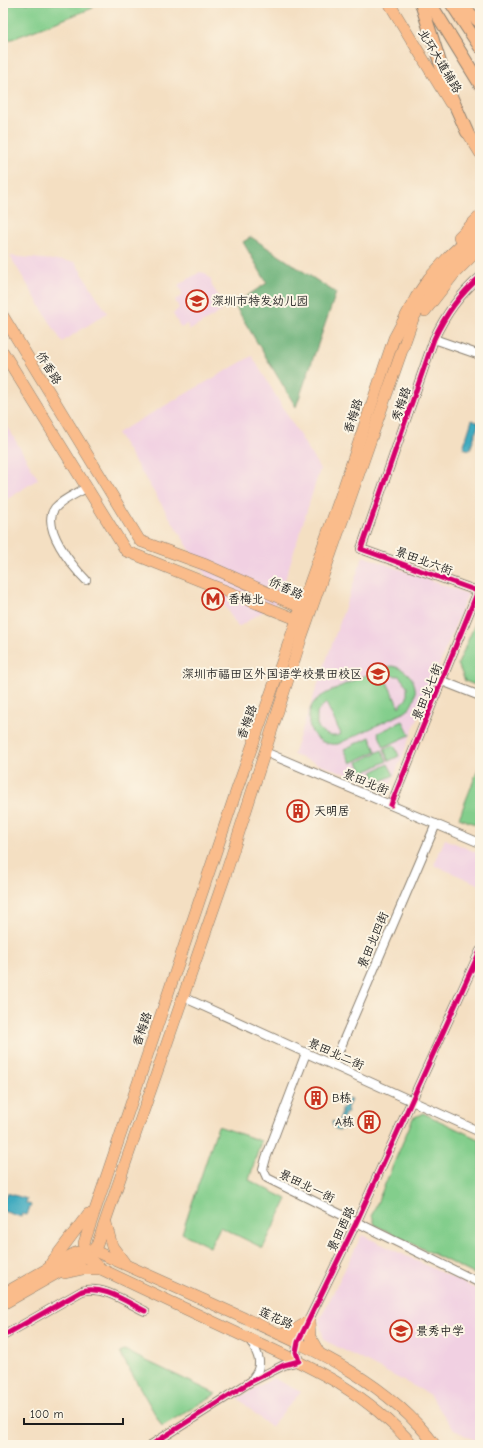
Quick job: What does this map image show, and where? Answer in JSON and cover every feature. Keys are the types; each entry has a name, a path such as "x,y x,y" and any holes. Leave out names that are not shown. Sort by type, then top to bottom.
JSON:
{"highway":[{"path":"421,3 450,94 467,132"},
{"path":"430,3 480,84"},
{"path":"451,3 480,48"},
{"path":"457,3 480,22"}],"main road":[{"name":"北环大道辅路","path":"389,3 480,153"},
{"path":"394,338 398,318 416,285 444,251 480,216"},
{"name":"香梅路","path":"88,1252 85,1236 252,745 341,495 394,338 441,264 480,227"},
{"name":"香梅路","path":"88,1252 106,1218 183,997 226,873 309,617 413,319 426,289 480,238"},
{"path":"404,344 437,294 459,268 480,248"},
{"name":"侨香路","path":"3,316 140,541 206,566 300,607 309,617"},
{"name":"侨香路","path":"3,352 126,551 296,619 309,617"},
{"path":"258,729 265,752"},
{"path":"252,745 265,752"},
{"path":"209,871 218,865 223,868 226,873"},
{"path":"39,1273 52,1262 67,1244 99,1197"},
{"path":"106,1218 107,1232 112,1246 119,1258 131,1267"},
{"path":"88,1252 101,1269 329,1376 358,1395 385,1416 413,1445"},
{"path":"3,1294 75,1253 88,1252"},
{"path":"3,1304 52,1276 88,1252"},
{"name":"莲花路","path":"88,1252 131,1267 298,1342 323,1355 382,1392 414,1420 435,1445"},
{"path":"52,1276 77,1270 101,1269"},
{"path":"169,1301 168,1296 170,1290 176,1288"},
{"path":"278,1334 293,1331 309,1321 310,1340 315,1348 323,1355"}],"street":[{"name":"秀梅路","path":"361,549 434,339 452,308 470,286 480,277"},
{"path":"434,339 480,355"},
{"path":"86,488 59,504 51,514 50,521 54,535 71,563 86,580"},
{"name":"景田北六街","path":"361,549 479,590"},
{"name":"景田北七街","path":"391,806 479,590"},
{"path":"442,681 480,696"},
{"name":"景田北街","path":"265,752 480,843"},
{"name":"景田北四街","path":"335,1066 438,825"},
{"name":"景田西路","path":"298,1342 356,1223 410,1101 477,963 480,951"},
{"name":"景田北二街","path":"183,997 480,1132"},
{"name":"景田北一街","path":"306,1053 266,1158 264,1172 269,1181 480,1283"},
{"path":"3,1336 82,1291 92,1288 102,1291 145,1311"},
{"path":"249,1338 257,1352 260,1363 258,1373 250,1382"},
{"path":"151,1445 250,1382 284,1365 299,1361 296,1352 298,1342"}],"shaded area":[{"path":"10,256 75,262 107,313 62,342"},
{"name":"深圳市特发幼儿园","path":"200,272 205,273 211,280 212,286 220,298 218,303 222,311 190,330 187,324 181,328 173,314 179,308 175,300 183,295 178,285"},
{"path":"252,356 320,469 278,602 238,627 117,433"},
{"path":"3,419 38,479 3,502"},
{"name":"深圳市福田区外国语学校景田校区","path":"363,556 468,594 389,789 293,755"},
{"path":"445,839 480,854 480,885 434,865"},
{"name":"景秀中学","path":"362,1235 480,1291 480,1434 477,1441 454,1430 429,1394 324,1340 319,1321"},
{"path":"273,1378 301,1392 270,1427 238,1398"}],"green space":[{"path":"3,3 91,3 93,8 4,42"},
{"path":"251,237 336,293 296,407 234,304 267,283 243,242"},
{"path":"480,612 480,687 465,681 458,664"},
{"path":"392,666 400,668 411,678 414,684 415,697 407,711 338,744 330,744 317,738 309,724 309,715 313,703 322,696 380,669","holes":["384,676 399,676 407,686 407,698 399,707","326,703 341,734 340,735 330,736 321,731 317,725 317,712"]},
{"path":"403,721 410,735 384,747 378,733"},
{"path":"370,737 376,751 351,763 344,749"},
{"path":"394,745 399,756 389,761 384,749"},
{"path":"382,750 387,761 363,773 358,762"},
{"path":"388,764 394,775 377,783 372,772"},
{"path":"480,764 480,826 459,818"},
{"path":"423,1113 480,1140 480,1272 478,1276 375,1225 372,1215 413,1118"},
{"path":"218,1126 261,1141 249,1180 287,1199 263,1248 220,1227 210,1247 182,1233"},
{"path":"125,1350 216,1394 162,1426 120,1353"}],"water":[{"path":"472,420 479,423 470,450 463,448"},
{"path":"348,1099 351,1100 347,1108 348,1112 345,1114 340,1124 345,1127 338,1130 333,1126 332,1121 337,1123 342,1113 341,1109 344,1107"},
{"path":"7,1193 27,1199 26,1203 31,1205 27,1215 22,1214 21,1217 3,1211 3,1195 6,1196"}],"cycle path":[{"path":"480,277 466,290 454,305 434,339 361,549 480,592"},
{"path":"391,805 480,586"},
{"path":"151,1445 250,1382 284,1365 299,1361 296,1352 298,1342 356,1223 480,951"},
{"path":"3,1336 82,1291 98,1290 106,1292 145,1311"}],"place":[{"name":"深圳市特发幼儿园","path":"197,301"},
{"name":"香梅北","path":"213,599"},
{"name":"深圳市福田区外国语学校景田校区","path":"378,674"},
{"name":"天明居","path":"298,811"},
{"name":"B栋","path":"316,1098"},
{"name":"A栋","path":"369,1122"},
{"name":"景秀中学","path":"401,1331"}]}
